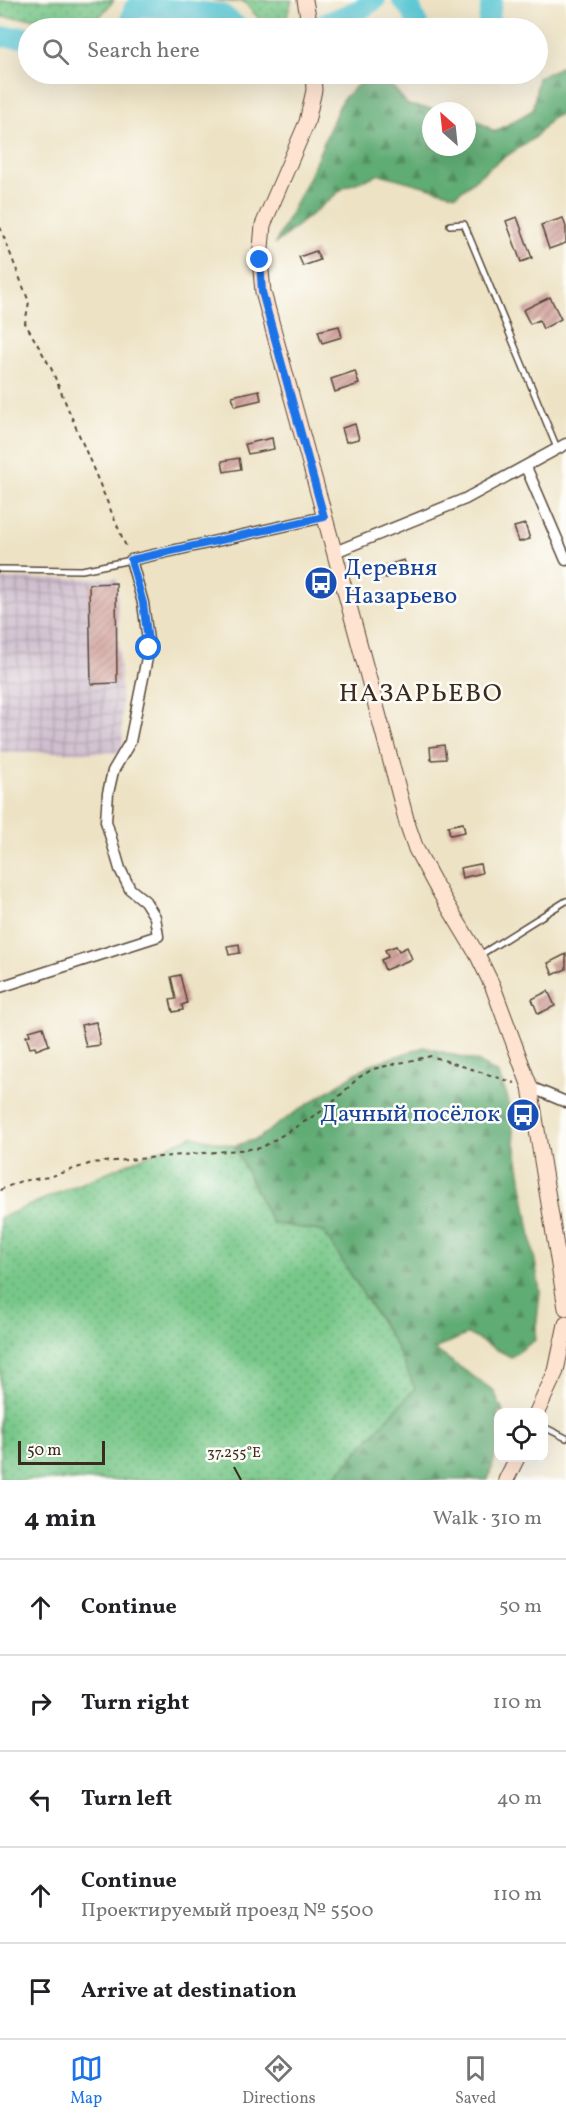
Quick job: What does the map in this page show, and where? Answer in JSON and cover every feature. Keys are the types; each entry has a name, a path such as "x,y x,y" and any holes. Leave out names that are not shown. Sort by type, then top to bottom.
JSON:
{"street":[{"path":"305,2 308,18"},
{"path":"314,84 307,122 263,225 260,260 262,292 335,552 407,823 416,849 478,956 493,987 530,1087 566,1308"},
{"path":"335,552 465,499 562,446"},
{"path":"526,467 566,560"},
{"path":"0,987 158,936 155,916 145,901 130,889 120,869 106,821 108,793 113,771 130,742 149,648 143,603 131,560 324,517"},
{"path":"530,1087 566,1102"},
{"path":"539,1408 556,1371 566,1324"},
{"path":"506,1480 515,1462"}],"lane":[{"path":"450,225 464,224 562,446"},
{"path":"0,569 82,570 131,560"},
{"path":"478,956 566,901"},
{"path":"548,1429 566,1438"}],"path":[{"path":"0,227 29,302 25,323 51,368 131,560"},
{"path":"0,1190 21,1181 50,1178 92,1163 261,1148 327,1108 358,1078 373,1069 431,1056 530,1087"}],"shaded area":[{"path":"117,578 123,753 0,752 0,579"}],"green space":[{"path":"0,0 114,0 99,18 0,17"},
{"path":"214,0 292,0 286,18 258,18 243,1"},
{"path":"566,64 566,112 552,118 534,138 497,162 456,195 380,174 345,187 275,244 309,177 342,100 359,84 384,84 393,87 408,105 422,107 422,156 476,156 476,120 495,132 533,110 537,84 548,84 548,73"},
{"path":"424,1047 479,1062 498,1074 507,1095 540,1291 535,1340 511,1357 468,1334 434,1349 494,1391 501,1408 494,1408 494,1460 488,1480 332,1480 415,1388 395,1344 324,1232 272,1223 234,1146 257,1139 369,1065"},
{"path":"192,1136 234,1146 272,1223 324,1232 395,1344 416,1389 332,1480 0,1480 0,1218"}],"building":[{"path":"517,217 532,258 521,262 506,221"},
{"path":"563,218 566,227 566,243 549,249 541,225"},
{"path":"316,251 320,260 303,266 299,257"},
{"path":"550,297 561,319 543,329 539,320 530,324 523,310"},
{"path":"339,326 342,337 322,343 318,331"},
{"path":"355,371 359,384 335,392 331,379"},
{"path":"259,390 261,400 235,406 232,396"},
{"path":"355,424 359,439 346,442 342,428"},
{"path":"272,438 274,449 248,454 245,444"},
{"path":"239,458 241,469 224,472 222,461"},
{"path":"525,524 530,539 519,542 514,527"},
{"path":"404,560 408,571 386,578 382,567"},
{"path":"116,583 117,683 91,684 89,584"},
{"path":"444,745 446,759 431,760 430,747"},
{"path":"463,823 465,832 450,835 448,826"},
{"path":"480,864 482,873 462,878 460,868"},
{"path":"239,944 240,953 229,955 227,946"},
{"path":"396,946 399,951 407,947 412,959 385,970 381,960 388,957 385,950"},
{"path":"566,954 566,969 553,975 548,963"},
{"path":"180,975 187,1003 182,1005 183,1010 173,1012 170,1000 176,999 171,977"},
{"path":"548,991 555,1006 538,1014 532,999"},
{"path":"96,1022 100,1045 86,1047 81,1025"},
{"path":"43,1027 49,1045 36,1050 35,1047 30,1048 26,1036 30,1035 29,1031"}],"waterway":[{"path":"339,18 375,0"},
{"path":"402,0 411,9 415,18"},
{"path":"489,18 492,0"},
{"path":"132,18 137,6 221,14 226,18"},
{"path":"0,37 18,37"}],"place":[{"name":"Деревня Назарьево","path":"321,583"},
{"name":"Дачный посёлок","path":"523,1115"}],"district":[{"name":"НАЗАРЬЕВО","path":"421,694"}],"route":[{"path":"149,648 143,603 131,560 324,517 262,292 260,260"}]}
